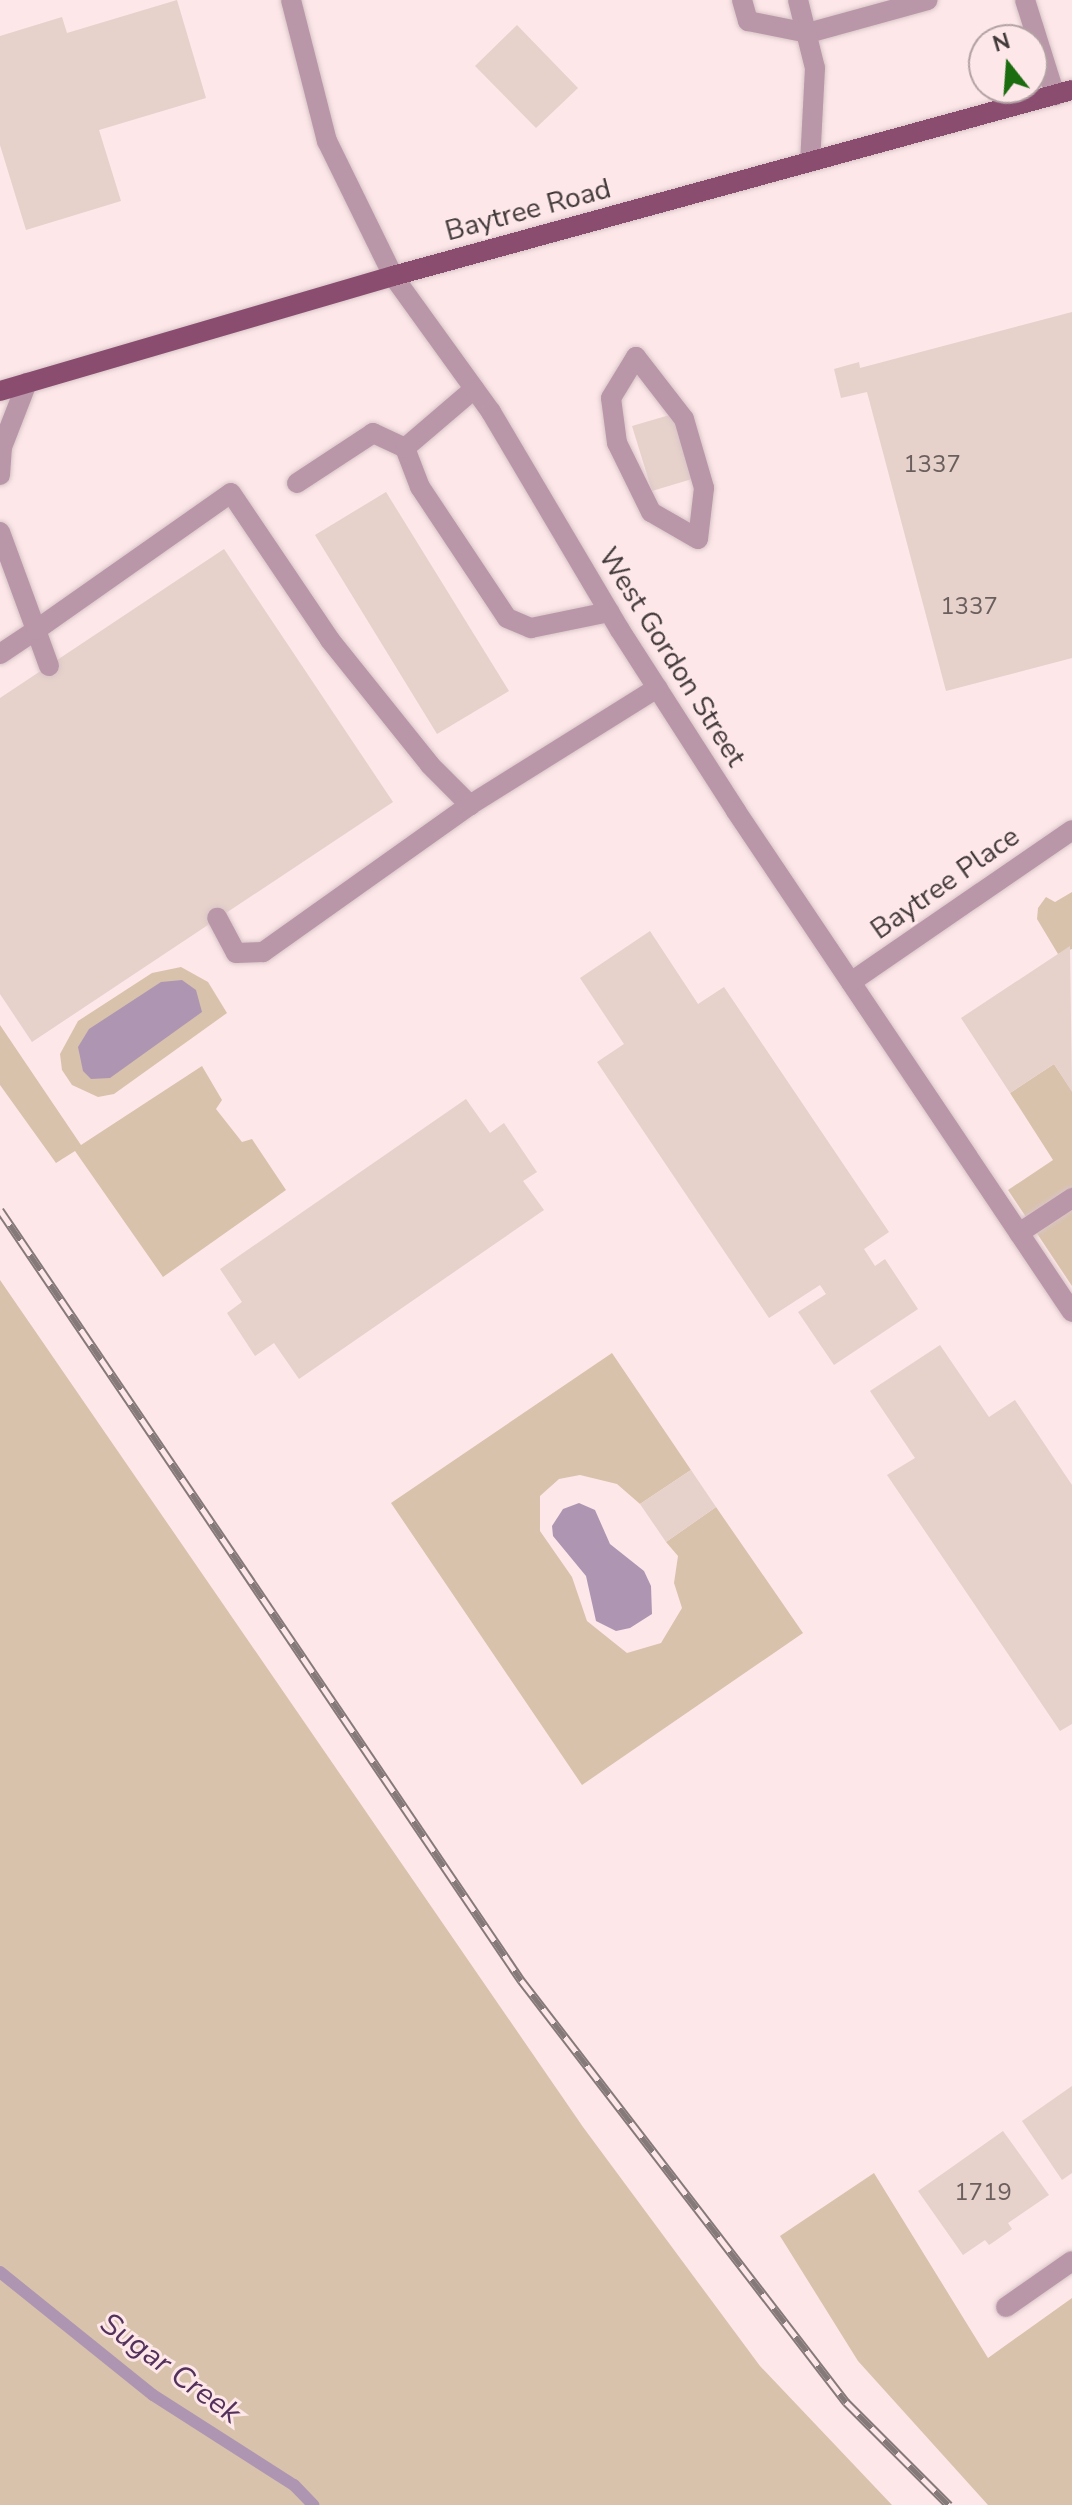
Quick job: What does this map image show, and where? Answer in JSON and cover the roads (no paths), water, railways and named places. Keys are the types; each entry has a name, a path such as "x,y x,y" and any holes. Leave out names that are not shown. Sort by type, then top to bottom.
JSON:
{"main road":[{"name":"Baytree Road","path":"0,391 393,276 1064,93"}],"street":[{"name":"West Gordon Street","path":"291,0 327,141 393,276 474,389 657,688 1072,1312"},
{"path":"742,0 748,21 808,33 928,0"},
{"path":"798,0 815,68 810,162"},
{"path":"1025,0 1064,93"},
{"path":"636,357 684,419 704,488 698,539 651,512 617,443 611,398 636,357"},
{"path":"0,475 2,447 27,383"},
{"path":"405,448 474,389"},
{"path":"297,483 373,433 405,448 420,487 507,618 531,628 609,612"},
{"path":"0,654 231,493 330,640 430,765 470,805"},
{"path":"0,532 49,666"},
{"path":"217,918 236,953 263,952 470,805 657,688"},
{"name":"Baytree Place","path":"851,982 1072,830"},
{"path":"1019,1233 1072,1198"},
{"path":"1006,2307 1072,2261"}],"waterway":[{"name":"Sugar Creek","path":"0,2272 153,2395 294,2485 313,2505"}],"railway":[{"path":"0,1210 521,1980 846,2402 949,2505"}]}
